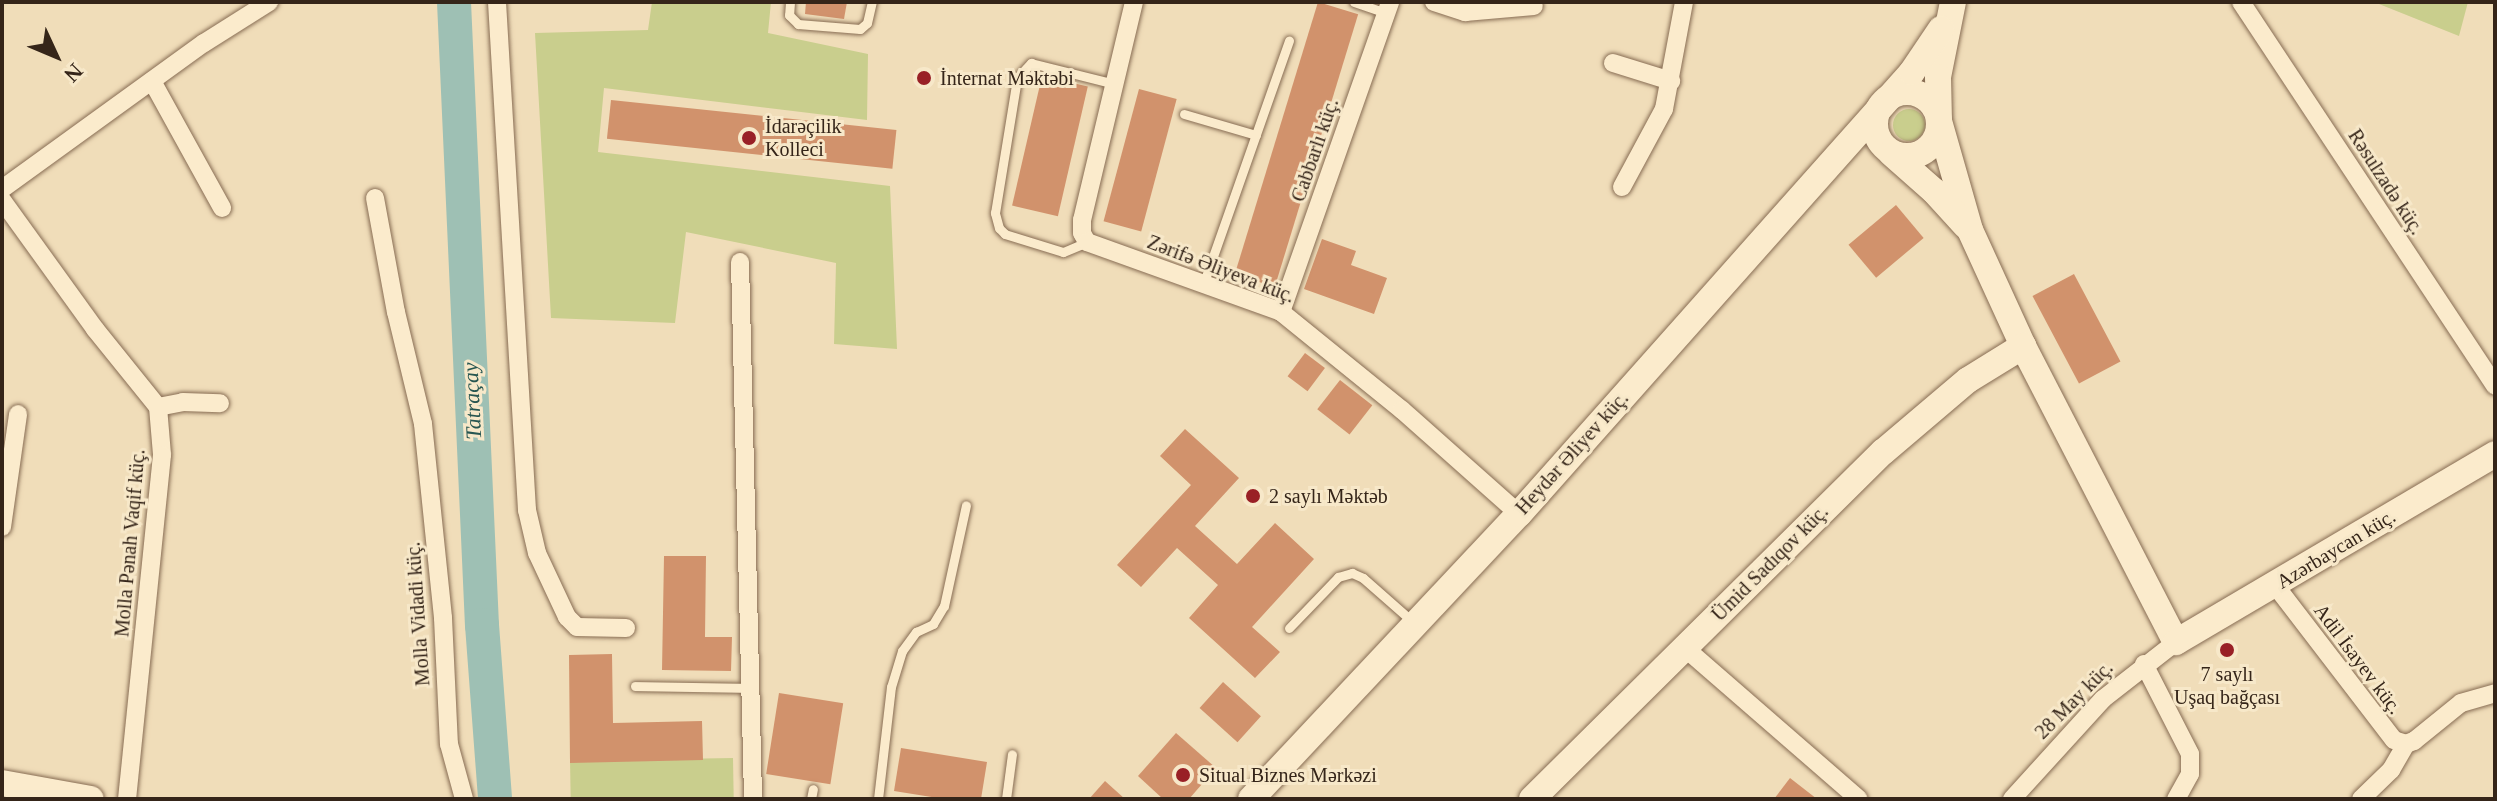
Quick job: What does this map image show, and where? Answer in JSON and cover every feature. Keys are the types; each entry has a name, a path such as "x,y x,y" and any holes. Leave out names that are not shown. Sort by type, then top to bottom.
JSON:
{"main road":[{"name":"Heydər Əliyev küç.","path":"1251,799 1519,514 1886,100 1922,58 1951,9"},
{"path":"1888,150 1905,157 1923,152 1936,139 1939,121 1938,77 1951,9"},
{"path":"1970,230 1934,191 1888,150 1875,127 1878,109 1886,100 1900,93 1918,93 1933,104 1970,230 2023,346 2176,642"},
{"name":"Ümid Sadıqov küç.","path":"1532,799 1883,452 1968,380 2023,346"},
{"name":"Azərbaycan küç.","path":"2176,642 2495,454"},
{"path":"2,783 91,799"}],"street":[{"path":"2,189 152,81 269,2"},
{"path":"497,2 527,510 537,553 559,593 567,617 577,627 626,628"},
{"path":"1087,242 1082,233 1082,220 1134,2"},
{"path":"1434,2 1465,12 1534,6"},
{"path":"1622,187 1664,109 1684,2"},
{"name":"Rəsulzadə küç.","path":"2241,2 2495,386"},
{"name":"Cabbarlı küç.","path":"1281,312 1388,8"},
{"path":"1613,63 1671,81"},
{"path":"152,81 222,208"},
{"name":"Molla Vidadi küç.","path":"375,198 396,312 423,424 443,618 449,744 464,799"},
{"path":"2,200 95,329 158,407 183,402 220,403"},
{"name":"Zərifə Əliyeva küç.","path":"1087,242 1281,312 1390,400 1519,514"},
{"path":"740,262 753,799"},
{"name":"Molla Pənah Vaqif küç.","path":"127,799 162,455 158,407"},
{"path":"2,527 18,414"},
{"name":"Adil İsayev küç.","path":"2275,585 2386,733 2406,744"},
{"name":"28 May küç.","path":"2012,799 2103,699 2176,642"},
{"path":"1685,648 1859,799"},
{"path":"2144,664 2190,754 2190,774 2176,799"},
{"path":"2361,799 2391,770 2406,744 2461,703 2495,693"}],"lane":[{"path":"790,2 789,15 798,24 860,29 867,23 872,2"},
{"path":"1354,2 1388,8"},
{"path":"1204,282 1289,41"},
{"path":"1087,242 1063,252 1005,234 999,228 995,213 1017,78 1031,63 1115,84"},
{"path":"1184,114 1256,135"},
{"path":"878,799 891,687 899,663 916,632 933,624 944,606 966,505"},
{"path":"1289,628 1338,577 1352,573 1363,578 1416,626"},
{"path":"635,686 750,688"},
{"path":"1006,799 1012,754"}],"green space":[{"path":"652,2 771,2 768,33 868,54 867,120 604,88 598,152 890,186 897,349 834,344 836,263 686,232 675,323 551,318 535,33 648,30"},
{"path":"2374,2 2468,2 2459,36"},
{"path":"1909,109 1920,114 1925,125 1920,136 1909,141 1898,136 1893,125 1898,114"},
{"path":"733,758 734,799 571,799 570,761"}],"building":[{"path":"806,2 847,2 844,19 805,14"},
{"path":"1318,2 1358,14 1275,287 1235,275"},
{"path":"1042,76 1088,87 1058,216 1012,206"},
{"path":"1139,89 1177,99 1141,231 1104,221"},
{"path":"611,100 896,130 892,169 607,139"},
{"path":"1896,205 1924,238 1876,278 1849,245"},
{"path":"1322,239 1356,251 1351,265 1387,278 1374,314 1304,289"},
{"path":"2074,274 2120,361 2079,383 2033,296"},
{"path":"1305,353 1325,368 1308,391 1288,376"},
{"path":"1340,380 1372,405 1350,434 1317,409"},
{"path":"1185,429 1239,478 1195,526 1237,564 1275,523 1314,559 1252,627 1280,652 1255,678 1189,618 1218,585 1177,548 1141,587 1117,565 1191,485 1160,456"},
{"path":"664,556 706,556 705,637 732,637 731,671 662,670"},
{"path":"612,654 613,723 702,721 703,760 570,763 569,655"},
{"path":"1223,682 1261,716 1237,742 1200,708"},
{"path":"779,693 843,703 830,784 766,774"},
{"path":"1176,733 1216,768 1189,799 1163,799 1138,776"},
{"path":"901,748 987,762 981,799 944,799 894,791"},
{"path":"1790,778 1817,799 1774,799"},
{"path":"1105,781 1125,799 1089,799"}],"waterway":[{"name":"Tatraçay","path":"454,2 482,625 495,799"}],"place":[{"name":"İnternat Məktəbi","path":"924,78"},
{"name":"İdarəçilik Kolleci","path":"749,138"},
{"name":"2 saylı Məktəb","path":"1253,496"},
{"name":"7 saylı Uşaq bağçası","path":"2227,650"},
{"name":"Situal Biznes Mərkəzi","path":"1183,775"}]}
